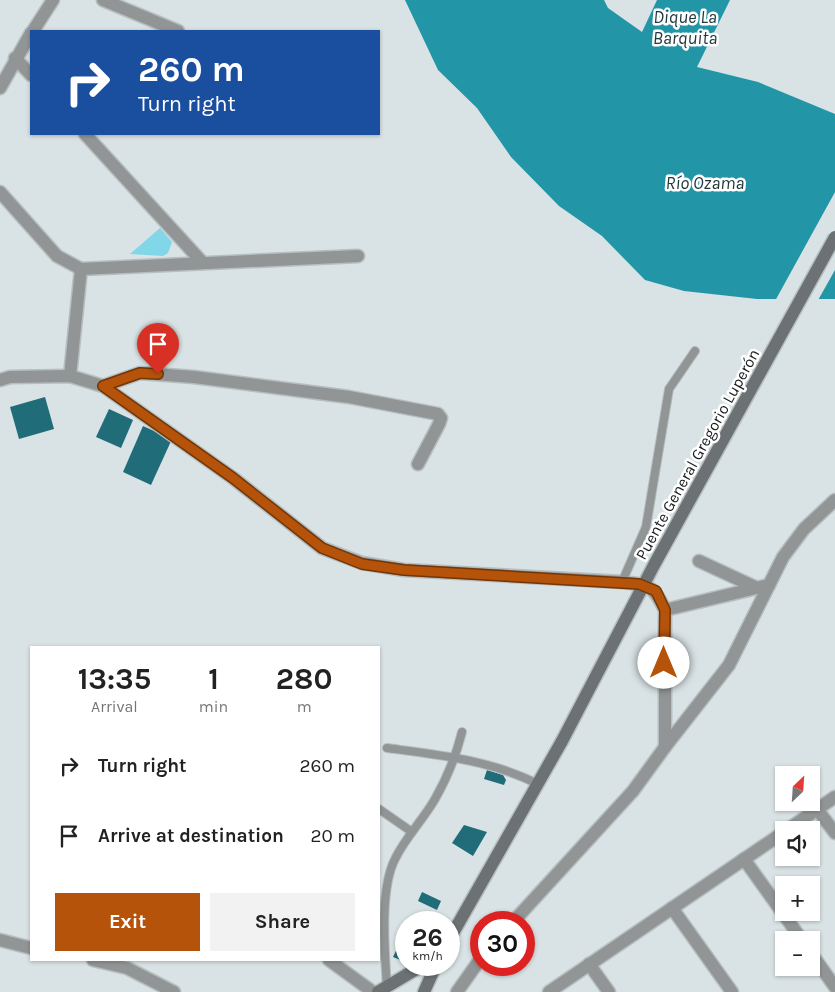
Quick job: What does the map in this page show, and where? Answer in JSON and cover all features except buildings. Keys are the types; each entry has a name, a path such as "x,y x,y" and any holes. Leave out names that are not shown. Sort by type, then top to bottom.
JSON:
{"street":[{"path":"33,30 53,0"},
{"path":"103,0 176,30"},
{"path":"0,88 15,58 30,35"},
{"path":"15,58 30,74"},
{"path":"86,135 202,262"},
{"path":"0,192 56,256 82,269 358,256"},
{"name":"Puente General Gregorio Luperón","path":"460,921 562,741 654,565 835,237"},
{"path":"70,376 82,269"},
{"path":"103,386 140,373 194,377 349,397 438,414 441,418 439,424 418,464"},
{"path":"0,380 10,377 70,376 103,386 233,478 322,548 362,564 404,570 622,582 639,584 656,591 665,610 665,747"},
{"path":"523,911 633,791 729,665 783,557 804,528 835,500"},
{"path":"699,562 755,587"},
{"path":"665,610 769,585"},
{"path":"820,807 835,797"},
{"path":"800,821 814,811"},
{"path":"818,811 835,833"},
{"path":"549,992 775,838"},
{"path":"744,859 796,931"},
{"path":"672,908 732,992"},
{"path":"0,940 30,948"},
{"path":"97,961 127,968 167,990"},
{"path":"331,961 373,992"},
{"path":"589,964 609,992"},
{"path":"820,966 835,987"},
{"path":"457,992 470,974"},
{"path":"382,990 405,976"},
{"path":"424,992 431,976"}],"lane":[{"path":"622,582 646,527 669,390 695,351"},
{"path":"382,990 387,884 394,860 435,799 455,758 462,732"},
{"path":"386,748 455,758 511,770 538,784"},
{"path":"380,810 412,832"}],"shaded area":[{"path":"160,228 172,242 168,253 163,256 130,254"}],"water":[{"name":"Río Ozama","path":"405,0 604,0 608,8 642,32 657,0 730,0 697,67 758,82 835,114 835,299 757,299 684,291 645,280 602,236 559,206 511,157 477,108 438,70"}],"pier":[{"path":"835,192 835,270 817,302 775,301"}],"route":[{"path":"158,374 140,373 121,378 103,386 136,407 233,478 322,548 362,564 404,570 639,584 656,591 665,610 664,663"}],"water label":[{"name":"Dique La Barquita","path":"685,27"}]}
